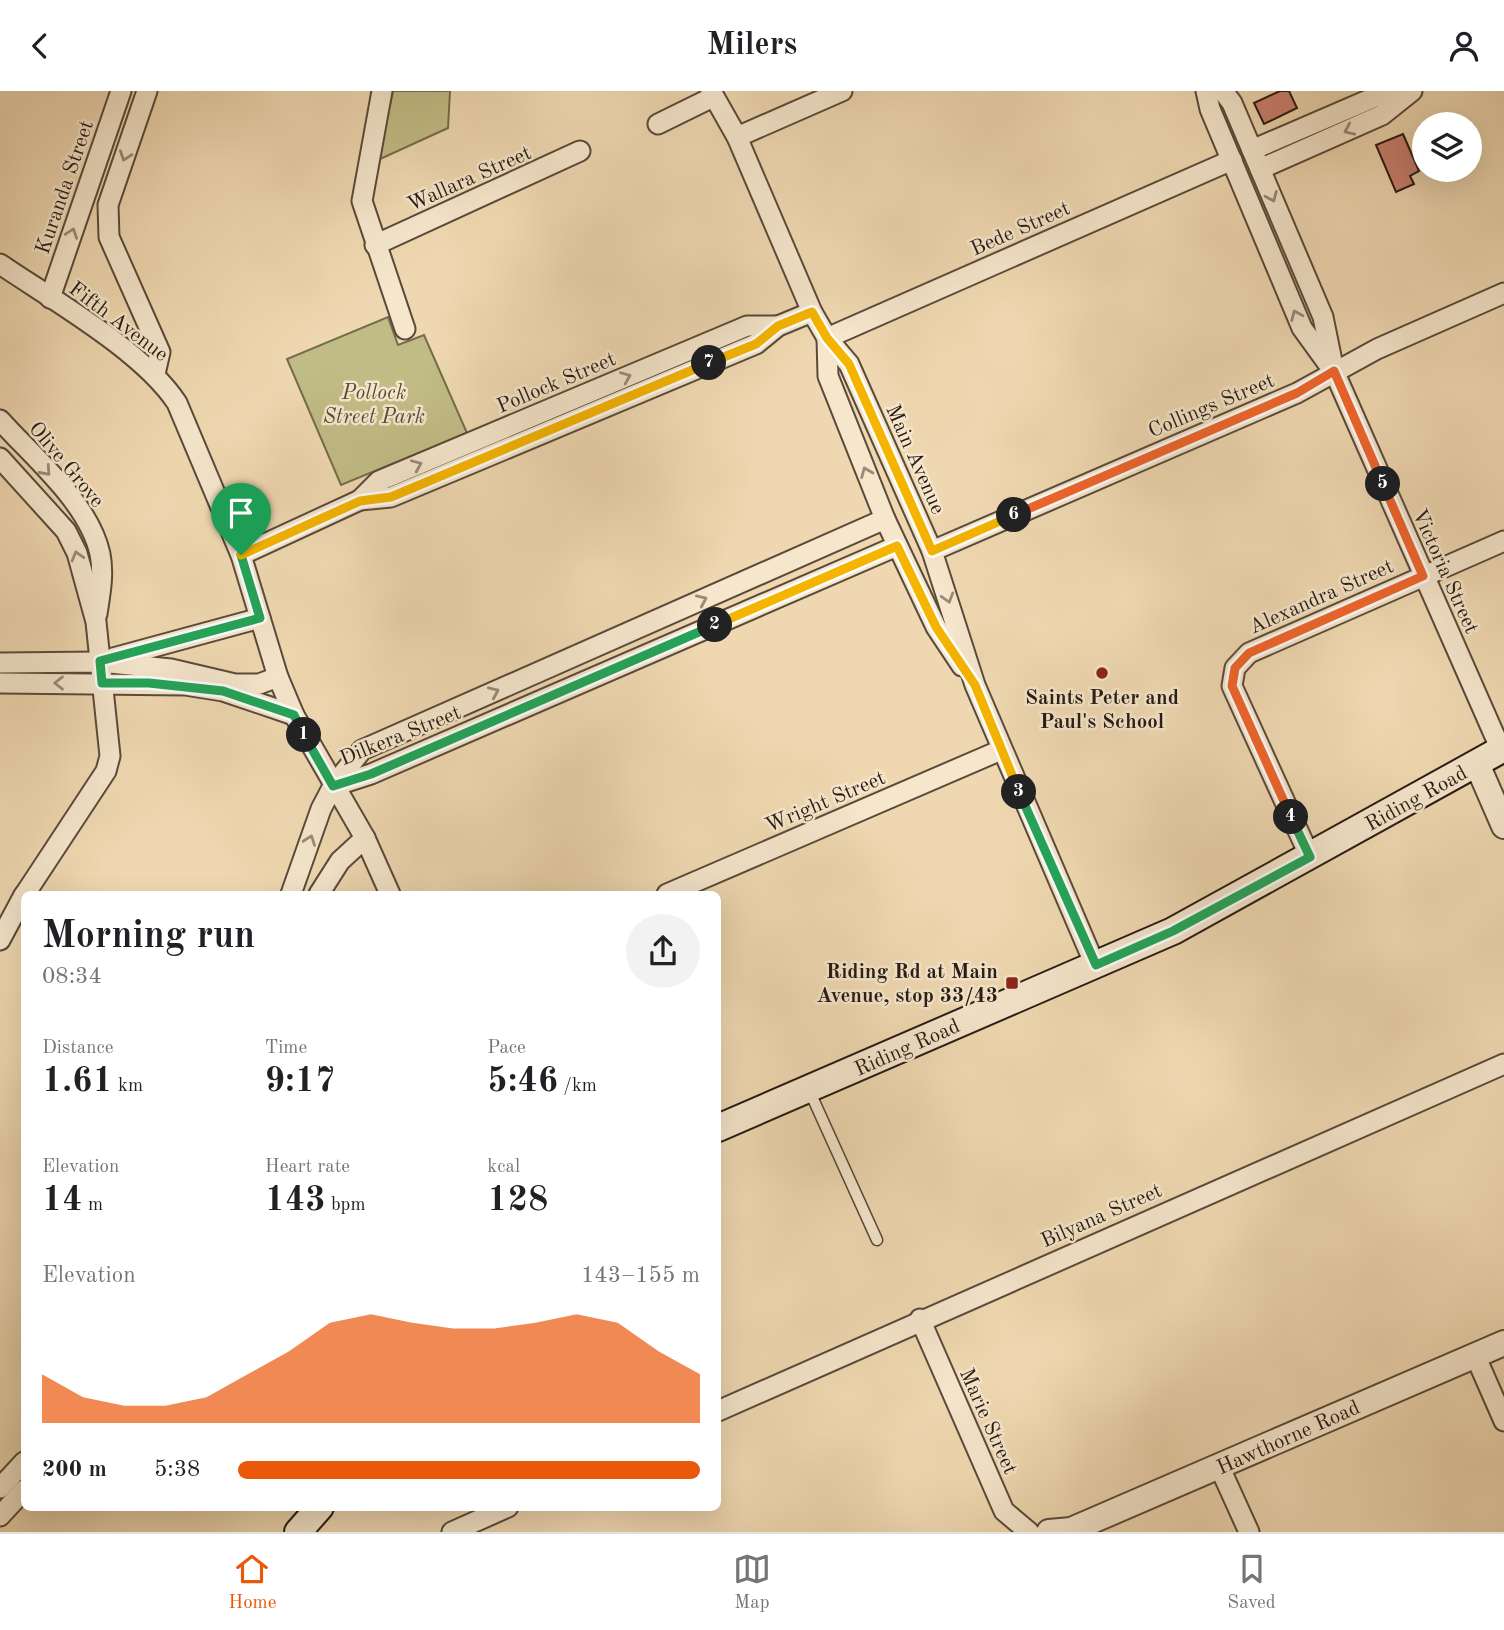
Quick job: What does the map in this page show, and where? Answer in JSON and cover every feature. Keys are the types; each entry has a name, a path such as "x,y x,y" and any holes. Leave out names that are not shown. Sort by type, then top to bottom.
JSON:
{"main road":[{"name":"Riding Road","path":"721,1127 1173,931 1502,749"},
{"path":"298,1532 316,1511"}],"street":[{"name":"Kuranda Street","path":"50,298 121,91"},
{"path":"147,91 108,205 109,237 160,352 155,375"},
{"path":"382,91 362,201 405,329"},
{"path":"737,137 842,91"},
{"name":"Victoria Street","path":"1206,91 1210,109 1302,328 1334,371"},
{"name":"Victoria Street","path":"1223,91 1232,103 1324,317 1334,371 1502,749"},
{"path":"1252,150 1375,97 1409,92"},
{"path":"1260,169 1382,115 1409,92"},
{"path":"658,124 712,94"},
{"name":"Main Avenue","path":"712,94 737,137 812,312 827,338 849,364 932,551 975,685 1096,965"},
{"name":"Wallara Street","path":"375,245 580,151"},
{"name":"Bede Street","path":"827,338 1231,160"},
{"name":"Fifth Avenue","path":"0,264 155,375 177,403 241,555 278,677 294,715 365,838 389,891"},
{"name":"Collings Street","path":"932,551 1297,393 1334,371 1504,293"},
{"name":"Pollock Street","path":"241,555 360,501 391,497 756,344 778,326 812,312"},
{"name":"Main Avenue","path":"827,338 828,376 885,519 936,627 975,685"},
{"name":"Olive Grove","path":"0,420 81,509 92,530 102,574 96,622"},
{"name":"Olive Grove","path":"0,458 66,531 77,553 96,622 110,756 106,771 28,891"},
{"name":"Dilkera Street","path":"333,786 362,750 885,519"},
{"name":"Alexandra Street","path":"1310,857 1232,686 1235,668 1249,653 1504,541"},
{"name":"Dilkera Street","path":"333,786 371,774 897,546"},
{"path":"100,661 260,618"},
{"path":"0,663 100,661 171,669 235,684 259,684 278,677"},
{"path":"0,683 149,683 223,691 294,715"},
{"name":"Wright Street","path":"674,891 1001,750"},
{"path":"1476,764 1504,826"},
{"path":"292,891 321,809 333,786"},
{"path":"321,891 340,861 365,838"},
{"name":"Olive Grove","path":"0,940 21,902"},
{"name":"Bilyana Street","path":"721,1410 920,1319 1504,1064"},
{"name":"Marie Street","path":"920,1319 1009,1516 1029,1532"},
{"name":"Hawthorne Road","path":"1063,1531 1220,1468 1504,1343"},
{"path":"1475,1355 1504,1421"},
{"path":"0,1488 21,1465"},
{"path":"1220,1468 1249,1532"},
{"path":"0,1516 21,1493"},
{"path":"452,1532 499,1511"}],"lane":[{"path":"809,1090 877,1240"}],"green space":[{"path":"393,91 450,91 448,128 378,160"},
{"name":"Pollock Street Park","path":"388,317 398,345 424,335 467,433 341,485 287,359"}],"building":[{"path":"1280,91 1289,91 1297,108 1264,124 1254,103"},
{"path":"1403,134 1412,155 1410,176 1414,184 1396,192 1376,145"}],"place":[{"name":"Saints Peter and Paul's School","path":"1102,673"},
{"name":"Riding Rd at Main Avenue, stop 33/43","path":"1012,983"}],"route":[{"path":"812,312 827,338 849,364 932,551 1297,393 1334,371 1423,576 1249,653 1235,668 1232,686 1310,857 1173,931 1096,965 975,685 936,627 897,546 371,774 333,786 294,715 223,691 185,685 102,683 100,661 183,641 260,618 241,555 360,501 391,497 756,344 778,326 812,312"}]}
